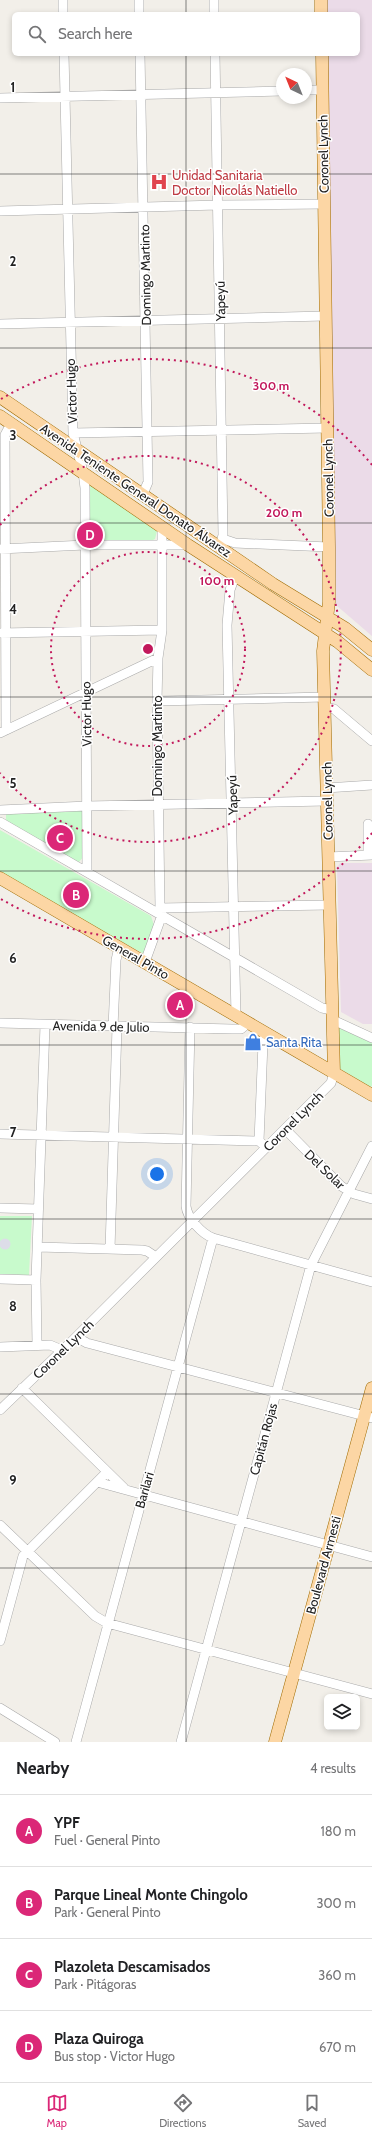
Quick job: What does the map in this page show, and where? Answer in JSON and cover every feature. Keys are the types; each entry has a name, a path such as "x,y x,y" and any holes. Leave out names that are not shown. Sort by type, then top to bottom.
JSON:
{"main road":[{"path":"321,0 321,12"},
{"name":"Coronel Lynch","path":"322,56 324,316 329,546 327,617 323,651 334,1073"},
{"name":"Avenida Teniente General Donato Álvarez","path":"0,397 143,494 227,546 273,584 345,628 372,650"},
{"name":"Avenida Teniente General Donato Álvarez","path":"0,416 162,528 325,634 372,670"},
{"name":"General Pinto","path":"0,878 372,1095"},
{"name":"Boulevard Armesti","path":"275,1742 295,1673 328,1546 368,1417 372,1388"}],"street":[{"path":"63,0 63,12"},
{"path":"139,0 139,12"},
{"path":"214,0 214,12"},
{"name":"Victor Hugo","path":"64,56 69,322 73,433 76,450 83,472 88,806 87,871"},
{"name":"Domingo Martinto","path":"140,56 148,482 143,494"},
{"name":"Yapeyú","path":"215,56 222,431 227,546"},
{"path":"312,90 322,90"},
{"path":"0,98 276,91"},
{"path":"0,211 218,205 324,204"},
{"path":"0,324 146,319 324,316"},
{"path":"12,424 3,435 3,732 158,658"},
{"path":"73,433 147,433 327,428"},
{"name":"Domingo Martinto","path":"145,962 161,911 157,804 157,701 158,658 162,630 164,546 162,528"},
{"path":"3,549 85,545 188,545"},
{"path":"227,546 329,546"},
{"name":"Yapeyú","path":"235,576 230,590 227,625 236,1015"},
{"path":"3,633 162,630"},
{"path":"157,701 229,698 324,702 372,741"},
{"path":"326,788 372,785"},
{"path":"0,810 157,804 326,801"},
{"path":"0,822 161,911 235,957 372,1038"},
{"path":"328,857 370,855 368,824"},
{"path":"161,911 234,906 329,905"},
{"path":"110,1249 114,1138 116,960 119,947"},
{"name":"Avenida 9 de Julio","path":"0,1023 241,1029 248,1023"},
{"path":"37,1344 36,1280 45,1025"},
{"path":"190,1027 187,1213 206,1234 214,1238 312,1264 372,1282"},
{"path":"0,1134 263,1144 263,1043 266,1033"},
{"name":"Coronel Lynch","path":"0,1410 193,1221 263,1144 285,1129 331,1083 334,1073"},
{"name":"Del Solar","path":"285,1129 348,1191 372,1198"},
{"name":"Capitán Rojas","path":"181,1742 205,1649 312,1264 372,1146"},
{"path":"0,1208 38,1209"},
{"name":"Barilari","path":"76,1742 107,1623 214,1238"},
{"path":"38,1246 148,1250 156,1257"},
{"path":"0,1279 36,1280"},
{"path":"76,1337 87,1343 368,1417"},
{"path":"0,1347 37,1344 55,1346 62,1350"},
{"path":"22,1388 126,1490"},
{"path":"0,1641 22,1561 27,1551 107,1472"},
{"path":"97,1482 372,1557"},
{"path":"0,1525 95,1616 107,1623 372,1694"},
{"path":"0,1708 55,1742"}],"shaded area":[{"path":"326,0 372,0 372,636 336,605 327,56 360,56 360,12 327,12"},
{"path":"340,863 372,863 372,1024 363,1024 341,1012 337,868"},
{"path":"5,1238 9,1240 11,1244 9,1248 5,1250 1,1248 -1,1244 1,1240"}],"green space":[{"path":"92,485 157,531 155,539 151,541 91,542 88,539 88,487"},
{"path":"84,810 84,856 79,862 6,821 6,814"},
{"path":"0,830 151,916 154,925 144,954 0,875"},
{"path":"338,1027 372,1043 372,1086 370,1087 339,1068"},
{"path":"0,1216 32,1216 29,1275 0,1274"}],"place":[{"name":"Unidad Sanitaria Doctor Nicolás Natiello","path":"159,182"},
{"name":"Plaza Quiroga","path":"90,535"},
{"name":"Plazoleta Descamisados","path":"60,838"},
{"name":"Parque Lineal Monte Chingolo","path":"76,895"},
{"name":"YPF","path":"180,1005"},
{"name":"Santa Rita","path":"253,1042"}]}
